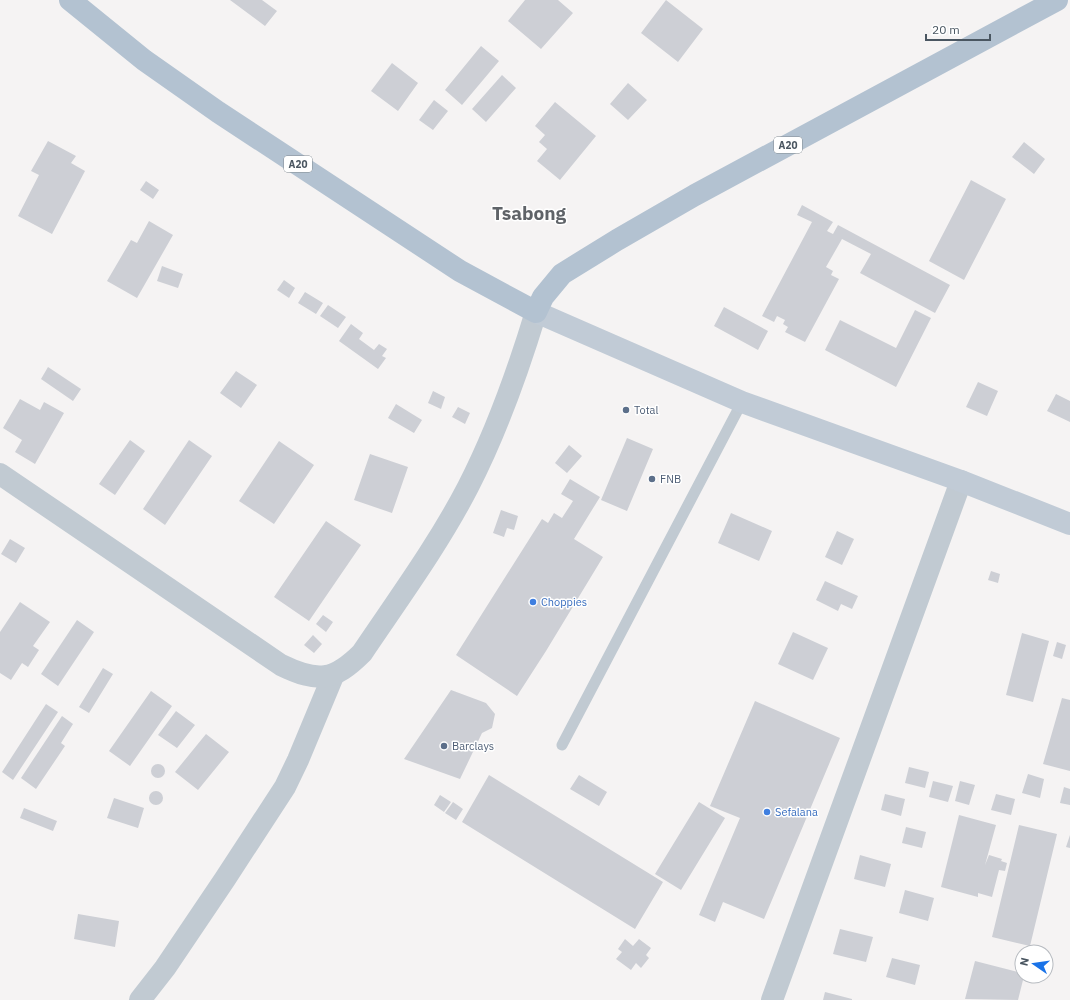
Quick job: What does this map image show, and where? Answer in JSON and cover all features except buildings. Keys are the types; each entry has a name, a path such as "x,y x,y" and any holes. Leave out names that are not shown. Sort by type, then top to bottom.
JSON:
{"main road":[{"name":"A20","path":"70,0 144,60 218,112 460,271 536,312 543,297 562,274 617,240 695,195 1057,0"},
{"path":"536,312 742,402 961,480 1070,524"}],"street":[{"path":"0,474 281,665 293,671 320,677 333,676 348,667 362,653 434,548 468,486 489,442 516,374 536,312"},
{"path":"772,1000 961,480"},
{"path":"140,1000 221,885 285,787 304,748 333,676"}],"lane":[{"path":"562,745 742,402"}],"place":[{"name":"Total","path":"626,410"},
{"name":"FNB","path":"652,479"},
{"name":"Choppies","path":"533,602"},
{"name":"Barclays","path":"444,746"},
{"name":"Sefalana","path":"767,812"}],"district":[{"name":"Tsabong","path":"529,213"}]}
